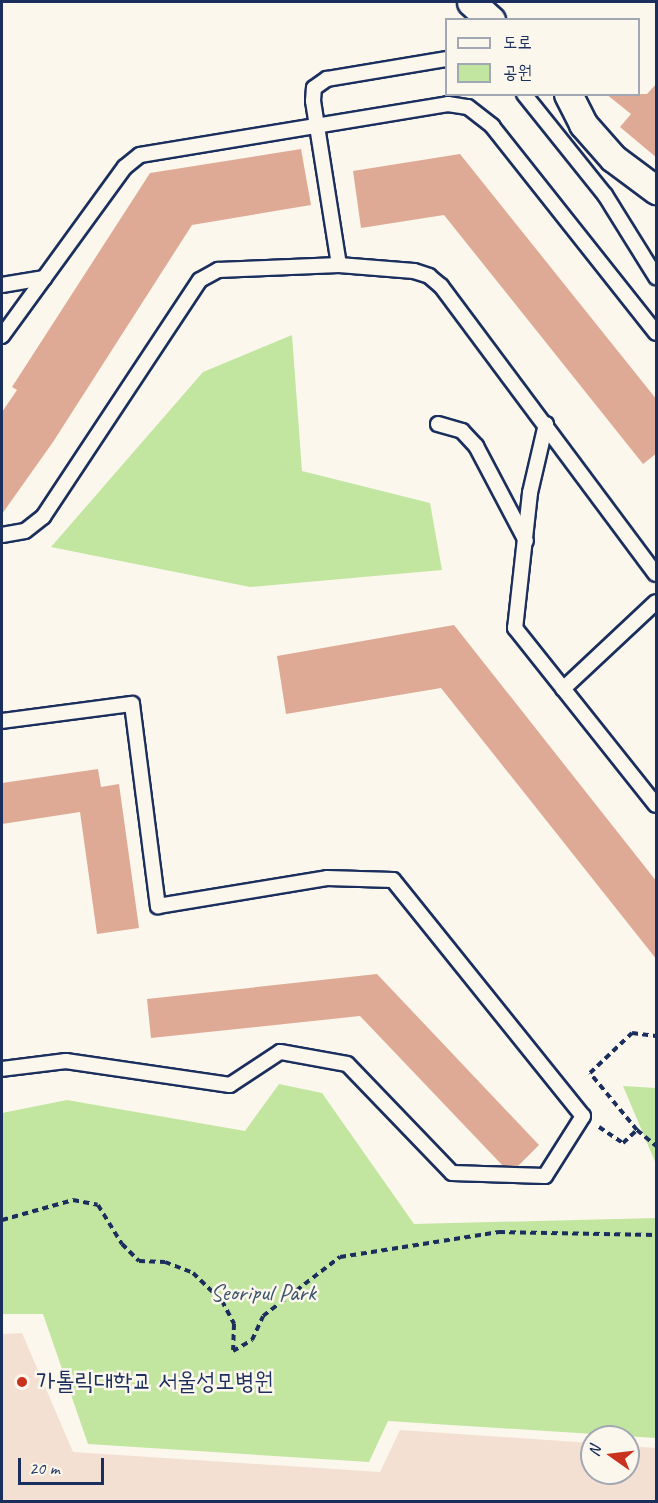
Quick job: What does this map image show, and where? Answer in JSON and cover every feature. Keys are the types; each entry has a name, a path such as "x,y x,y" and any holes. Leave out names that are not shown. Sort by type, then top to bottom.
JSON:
{"street":[{"path":"569,96 583,124 613,158 657,190"}],"lane":[{"path":"339,265 313,101 319,82 445,59"},
{"path":"526,96 605,195 657,277"},
{"path":"2,336 125,167 140,155 448,104 468,107 492,126 657,333"},
{"path":"2,534 24,531 43,517 200,280 218,270 339,265 429,276 546,424 657,574"},
{"path":"2,285 44,278"},
{"path":"438,424 462,432 476,446 526,541"},
{"path":"546,424 531,493 515,628 657,805"},
{"path":"563,689 657,602"},
{"path":"2,721 132,704 159,906 327,878 393,880 583,1116 545,1176 452,1173 347,1064 279,1052 230,1085 66,1061 2,1069"}],"path":[{"path":"657,1036 632,1033 590,1072 637,1130 657,1146"},
{"path":"583,1116 623,1143 637,1130"},
{"path":"2,1220 73,1200 99,1205 122,1244 139,1261 165,1262 193,1273 222,1301 234,1324 233,1351 252,1340 263,1316 340,1257 499,1232 657,1235"}],"shaded area":[{"name":"가톨릭대학교 서울성모병원","path":"22,1333 73,1452 380,1472 400,1430 580,1442 580,1485 640,1485 640,1447 656,1448 656,1501 2,1501 2,1334"}],"green space":[{"path":"292,335 302,471 430,503 442,570 250,587 51,547 203,372"},
{"name":"Seoripul Park","path":"279,1084 322,1093 414,1224 656,1218 656,1438 640,1437 640,1425 580,1425 580,1433 388,1421 369,1462 88,1444 43,1314 2,1314 2,1113 67,1100 245,1131"},
{"path":"623,1086 656,1088 656,1164"}],"building":[{"path":"657,83 657,158 620,127 631,114 608,96 647,94"},
{"path":"301,149 311,205 192,225 53,442 2,514 2,412 17,390 12,387 150,173"},
{"path":"460,154 657,400 657,453 643,464 444,215 361,228 353,171"},
{"path":"454,625 657,882 657,960 441,688 286,714 277,656"},
{"path":"98,769 101,787 119,784 139,928 97,934 80,812 2,824 2,783"},
{"path":"377,974 539,1145 518,1166 503,1166 360,1016 151,1038 147,999"}],"place":[{"name":"가톨릭대학교 서울성모병원","path":"22,1382"}]}
